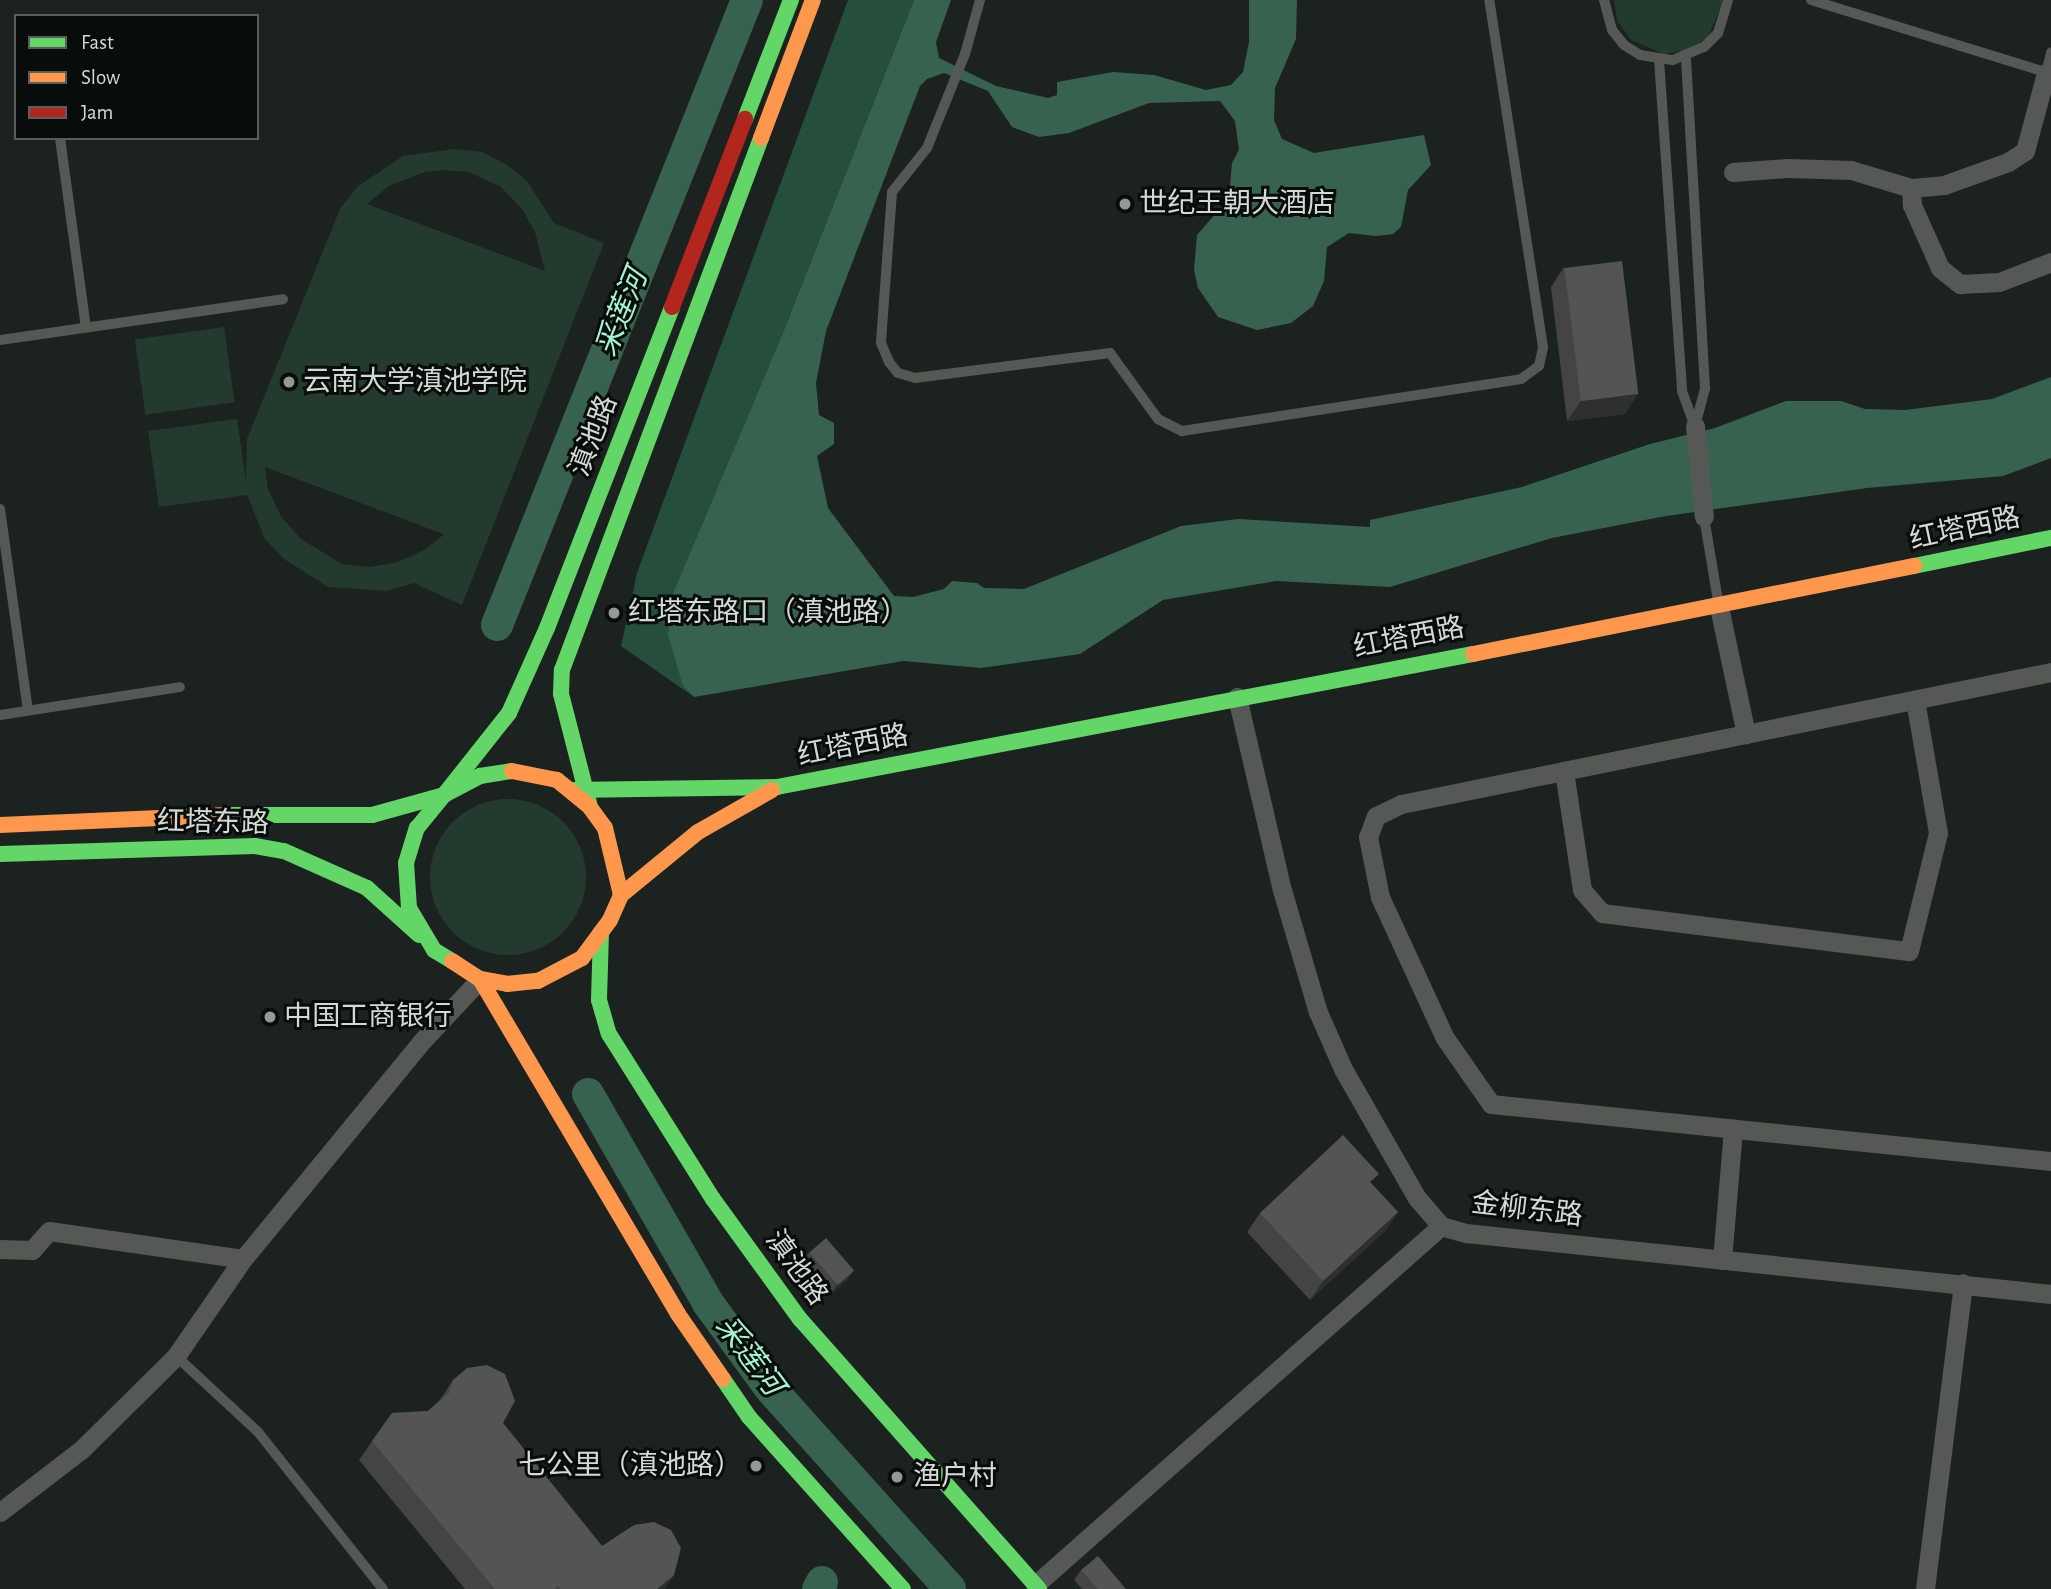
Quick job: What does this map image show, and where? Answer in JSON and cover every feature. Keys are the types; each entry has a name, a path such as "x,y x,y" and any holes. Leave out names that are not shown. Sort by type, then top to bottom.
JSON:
{"main road":[{"name":"滇池路","path":"444,795 509,713 547,628 791,0"},
{"name":"滇池路","path":"577,790 572,737 561,694 568,646 813,0"},
{"name":"红塔西路","path":"777,787 1719,607 2051,538"},
{"path":"572,737 599,770 640,789"},
{"path":"621,895 617,860 605,828 577,790 557,780 512,771 480,776 444,795 417,828 406,863 410,908 434,950 480,979 507,984 538,981 582,958 601,932 621,895 698,832 777,787"},
{"path":"577,790 640,789 672,792 777,787"},
{"name":"红塔东路","path":"0,825 305,812 372,815 444,795"},
{"name":"红塔东路","path":"0,854 122,848 255,846 284,851 367,888 434,950"},
{"name":"滇池路","path":"601,932 599,1000 609,1034 713,1199 800,1320 1037,1587"},
{"path":"480,979 678,1314 741,1406 903,1589"}],"street":[{"path":"1733,172 1788,168 1851,170 1911,188 1944,185 2008,162 2025,151 2048,74"},
{"path":"1911,188 1912,205 1940,268 1960,284 1999,282 2051,262"},
{"path":"1695,426 1704,517"},
{"path":"1719,607 1746,734"},
{"path":"2051,672 1401,804 1376,816 1368,837 1380,897 1445,1038 1492,1104 2051,1161"},
{"name":"金柳东路","path":"1237,697 1282,890 1318,1012 1343,1069 1417,1198 1441,1226 1466,1233 2051,1294"},
{"path":"1564,771 1582,890 1602,913 1909,951 1938,833 1915,700"},
{"path":"0,1512 82,1450 176,1356 243,1259 423,1040 480,979"},
{"path":"1722,1260 1733,1129"},
{"path":"1037,1587 1441,1226"},
{"path":"0,1249 32,1250 49,1231 243,1259"},
{"path":"1925,1589 1963,1283"}],"lane":[{"path":"981,0 962,62 927,148 892,192 880,343 898,373 915,377 1110,353 1158,419 1182,431 1209,429 1521,379 1539,366 1543,347 1489,0"},
{"path":"1604,0 1612,30 1624,45 1658,60 1686,57 1718,33 1728,0"},
{"path":"1811,0 2048,74 2051,53"},
{"path":"1686,57 1705,388 1695,426"},
{"path":"1658,60 1682,391 1695,426"},
{"path":"60,140 86,327"},
{"path":"0,340 283,299"},
{"path":"0,509 28,710"},
{"path":"1704,517 1719,607"},
{"path":"0,715 180,687"},
{"path":"176,1356 258,1432 383,1589"}],"shaded area":[{"path":"848,0 914,0 784,330 673,593 683,686 694,697 621,646 637,573"},
{"path":"914,0 951,0 936,42 939,58 996,86 1048,98 1057,95 1057,82 1113,72 1154,75 1206,90 1231,85 1243,72 1249,42 1249,0 1297,0 1296,39 1275,88 1274,120 1282,139 1314,153 1424,135 1431,165 1408,190 1401,227 1393,234 1376,236 1349,233 1327,247 1324,281 1313,306 1291,323 1257,330 1218,317 1198,288 1194,270 1197,235 1229,198 1232,163 1239,150 1235,121 1220,101 1149,103 1069,133 1039,137 1012,127 988,91 944,73 927,79 920,86 826,331 816,383 819,415 834,423 834,444 817,456 828,508 894,596 913,597 944,589 952,581 977,583 984,588 1024,589 1181,526 1238,519 1370,527 1370,520 1522,487 1650,444 1715,428 1786,401 1841,401 1865,409 1905,410 1992,399 2051,377 2051,458 2003,476 1867,488 1666,516 1552,538 1390,587 1276,581 1163,600 1080,654 981,668 903,661 694,697 683,686 668,635 673,593 784,330"},
{"path":"1614,0 1722,0 1722,4 1708,37 1688,50 1664,54 1631,40 1617,20"},
{"path":"455,149 482,152 507,165 527,181 554,223 604,243 462,605 414,583 387,591 328,587 284,559 265,539 247,495 159,507 148,431 237,419 246,480 247,439 340,209 357,187 403,156","holes":["425,172 468,172 500,186 522,209 535,232 545,271 367,204 389,186","265,467 443,534 443,535 426,549 398,562 370,567 342,564 301,539 282,518 268,489"]},
{"path":"224,327 235,402 145,415 135,340"},
{"path":"508,799 538,805 563,822 580,847 586,877 580,907 563,932 538,949 508,955 478,949 453,932 436,907 430,877 436,847 453,822 478,805"}],"building":[{"path":"1622,261 1638,394 1581,401 1564,268"},
{"path":"1343,1135 1379,1174 1370,1182 1398,1212 1323,1281 1260,1213"},
{"path":"826,1238 854,1270 838,1285 809,1252"},
{"path":"487,1365 505,1374 515,1401 503,1423 602,1546 634,1525 654,1522 671,1530 681,1548 674,1575 657,1589 560,1589 558,1586 555,1589 495,1589 372,1441 392,1413 428,1411 449,1393 453,1380 467,1368"},
{"path":"1098,1556 1126,1589 1098,1589 1081,1570"}],"waterway":[{"name":"采莲河","path":"497,625 747,0"},
{"name":"采莲河","path":"588,1094 708,1303 769,1387 950,1589"},
{"path":"818,1589 822,1582"}],"traffic: fast":[{"path":"745,119 791,0"},
{"path":"589,803 561,694 562,670 761,138"},
{"path":"227,815 372,815 444,795 509,713 547,628 672,307"},
{"path":"1914,566 2051,538"},
{"path":"571,790 777,787 1473,654"},
{"path":"452,961 434,950 409,908 406,863 417,828 444,795 480,776 512,771"},
{"path":"0,854 255,846 284,851 367,888 419,935"},
{"path":"601,932 599,1000 609,1034 713,1199 800,1319 1039,1589"},
{"path":"723,1379 749,1417 903,1589"}],"traffic: slow":[{"path":"761,138 813,0"},
{"path":"1473,654 1914,566"},
{"path":"452,961 480,979 507,984 538,981 582,958 610,920 621,895 605,828 590,807 557,780 512,771"},
{"path":"621,895 698,832 772,790"},
{"path":"0,825 227,815"},
{"path":"480,979 678,1314 723,1379"}],"traffic: jam":[{"path":"672,307 745,119"}],"place":[{"name":"世纪王朝大酒店","path":"1125,204"},
{"name":"云南大学滇池学院","path":"289,382"},
{"name":"红塔东路口（滇池路）","path":"614,613"},
{"name":"中国工商银行","path":"270,1017"},
{"name":"七公里（滇池路）","path":"756,1466"},
{"name":"渔户村","path":"897,1477"}]}
